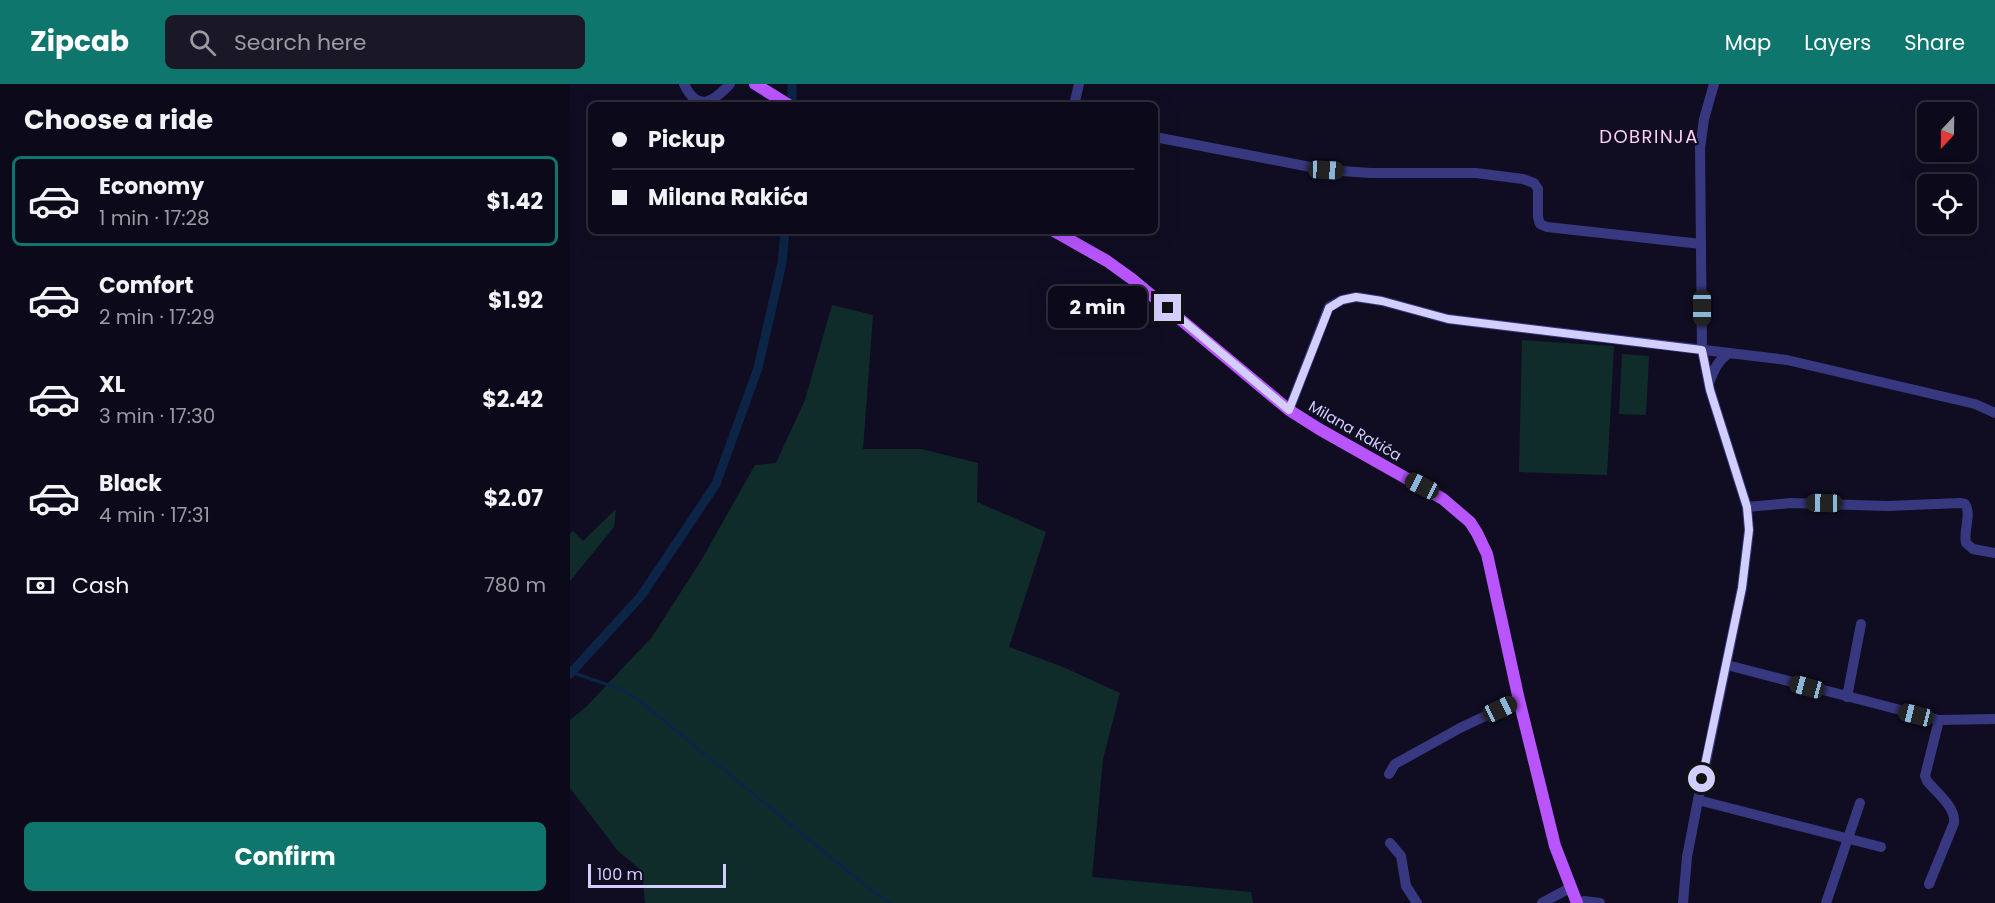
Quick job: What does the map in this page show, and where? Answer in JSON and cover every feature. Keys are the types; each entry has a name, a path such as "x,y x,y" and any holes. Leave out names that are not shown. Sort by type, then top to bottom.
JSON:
{"main road":[{"path":"761,88 784,102"},
{"name":"Milana Rakića","path":"1059,234 1107,261 1132,279 1289,410 1443,499 1470,522 1487,554 1519,700 1555,846 1577,903"}],"street":[{"path":"684,84 692,98 702,102 710,101 730,84"},
{"path":"1075,102 1079,84"},
{"path":"1683,903 1688,856 1742,588 1749,530 1747,507 1709,384 1702,350 1700,148 1704,119 1714,84"},
{"path":"1158,138 1326,170 1476,173 1523,179 1534,183 1538,189 1538,217 1540,224 1547,227 1701,244"},
{"path":"1289,410 1329,308 1342,300 1356,297 1382,301 1448,319 1787,360 1994,409"},
{"path":"1709,384 1712,372 1721,358 1729,353"},
{"path":"1747,507 1791,503 1887,506 1960,503 1965,504 1968,511 1965,539 1969,547 1995,553"},
{"path":"1847,697 1861,624"},
{"path":"1727,665 1939,720 1995,719"},
{"path":"1389,774 1395,764 1460,728 1519,700"},
{"path":"1929,884 1955,816 1925,776 1939,720"},
{"path":"1698,800 1881,847"},
{"path":"1826,903 1860,803"},
{"path":"1390,843 1401,856 1406,886 1417,903"},
{"path":"1542,903 1570,888"},
{"path":"1577,903 1584,901 1600,903"}],"green space":[{"path":"832,305 873,315 863,449 921,449 978,463 977,502 1046,532 1009,647 1063,667 1120,693 1103,759 1092,877 1251,892 1253,903 645,903 642,871 617,850 570,788 570,720 586,707 652,637 702,559 755,465 776,463 805,400"},
{"path":"1522,340 1614,346 1607,475 1519,472"},
{"path":"1622,354 1649,356 1646,415 1619,414"},
{"path":"616,509 614,527 570,581 570,534 573,531 583,541"}],"waterway":[{"path":"792,84 792,102"},
{"path":"570,674 641,596 716,484 758,368 782,263 785,234"},
{"path":"571,672 623,690 641,702 867,887 890,903"}],"district":[{"name":"DOBRINJA","path":"1649,137"}],"route":[{"path":"1168,308 1289,410 1329,308 1342,300 1356,297 1382,301 1448,319 1702,350 1710,390 1747,507 1749,530 1742,588 1702,779"}]}
